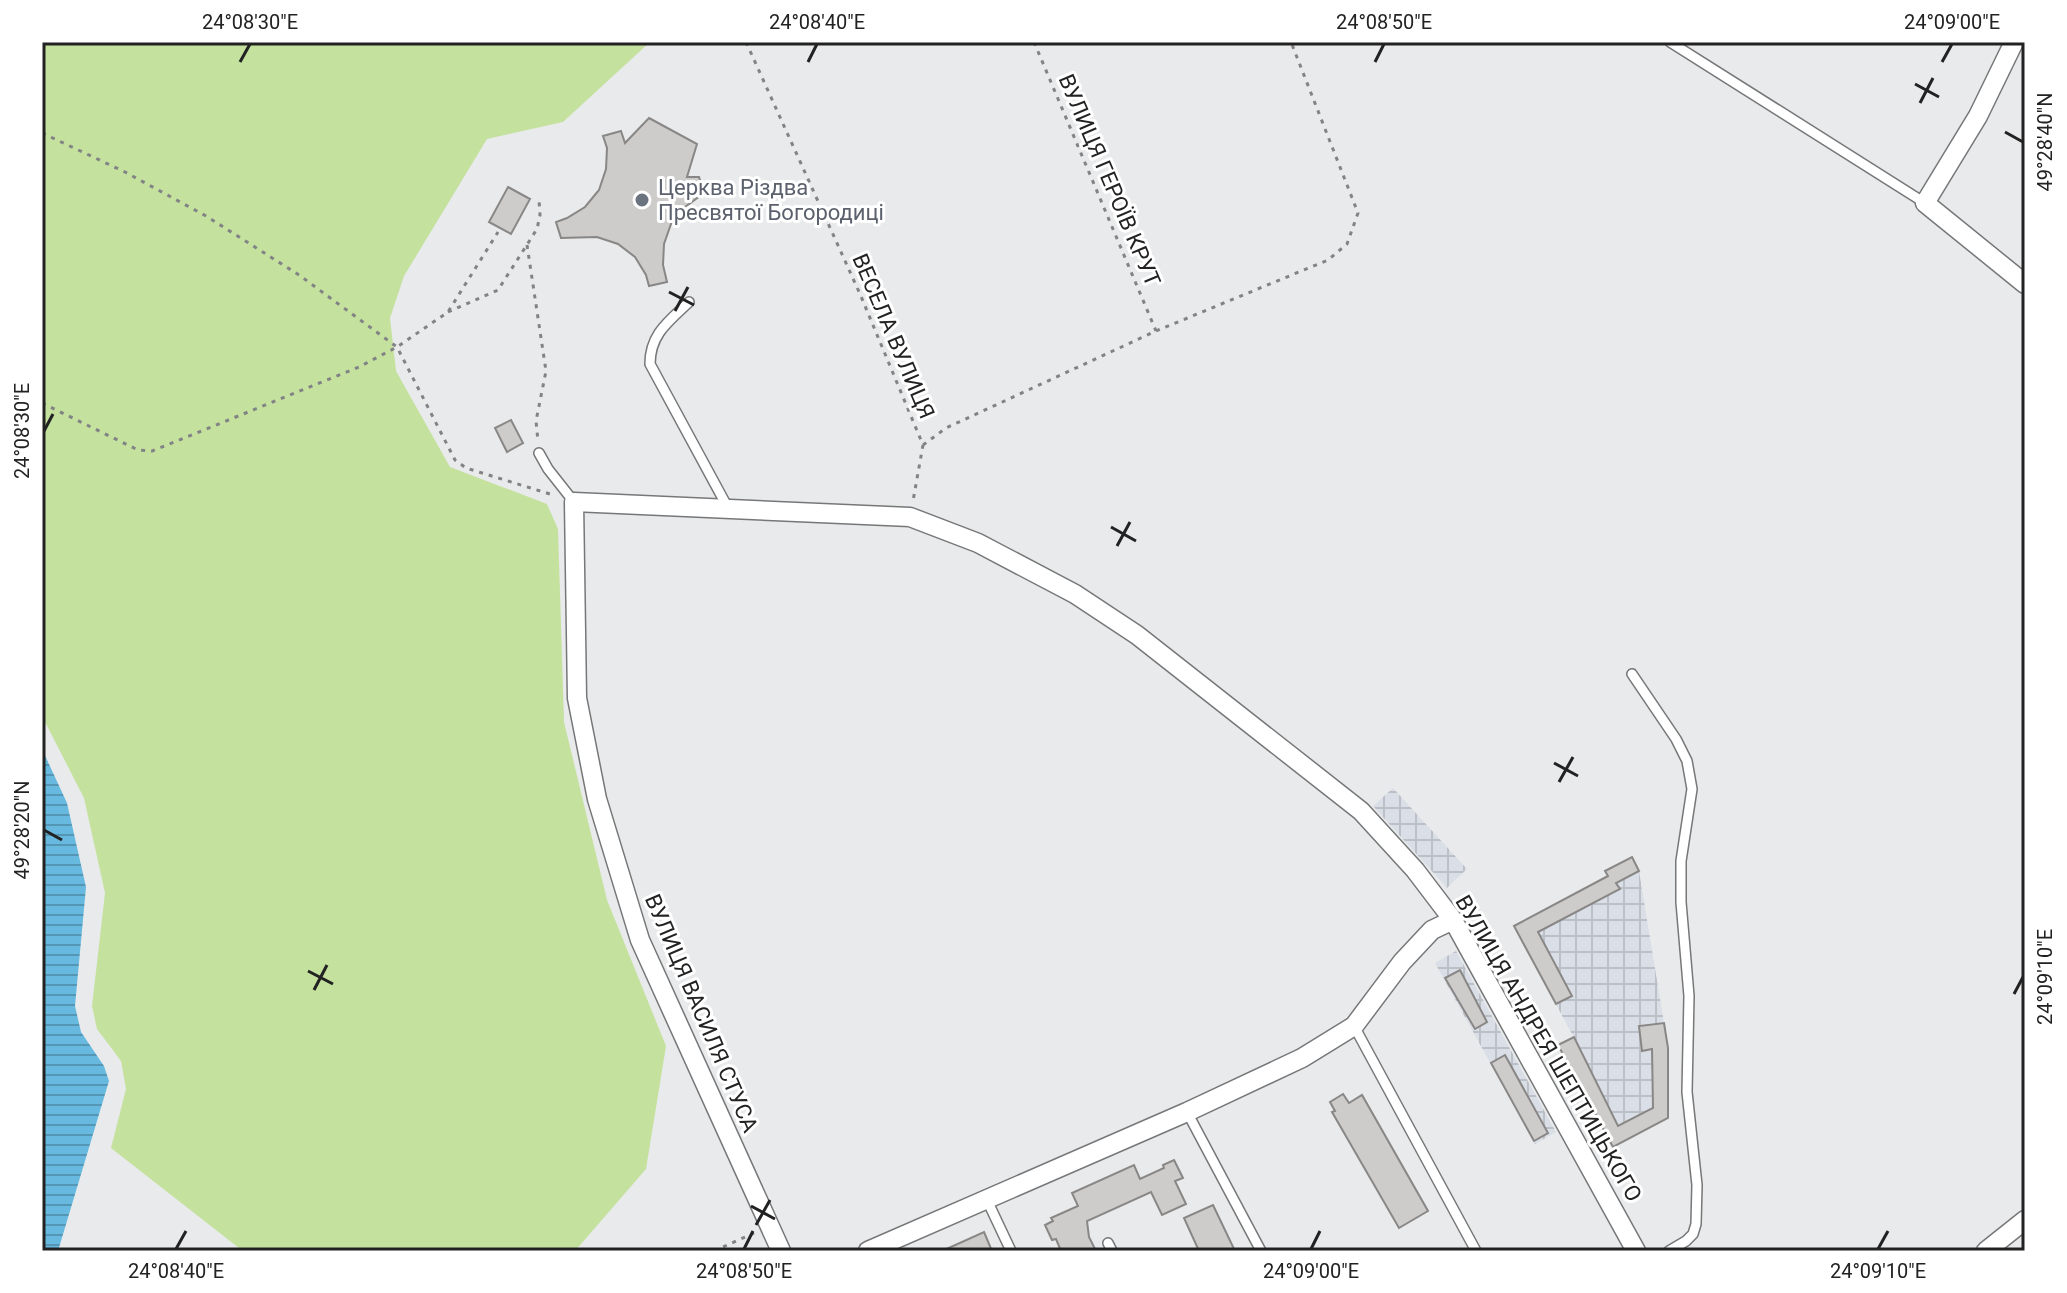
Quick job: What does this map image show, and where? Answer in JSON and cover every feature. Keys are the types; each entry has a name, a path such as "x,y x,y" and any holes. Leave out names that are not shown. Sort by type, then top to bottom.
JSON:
{"street":[{"path":"2014,42 1978,116 1925,203 2025,284"},
{"name":"ВУЛИЦЯ АНДРЕЯ ШЕПТИЦЬКОГО","path":"574,502 910,517 978,543 1075,594 1137,635 1361,811 1415,870 1453,920 1636,1251"},
{"name":"ВУЛИЦЯ ВАСИЛЯ СТУСА","path":"574,502 577,698 597,799 616,869 640,940 781,1251"},
{"path":"868,1251 1187,1112 1302,1058 1354,1026 1402,962 1432,930 1453,920"},
{"path":"1986,1251 2025,1220"}],"lane":[{"path":"1670,42 1925,203"},
{"path":"689,302 659,331 650,347 650,364 728,508"},
{"path":"539,453 574,502"},
{"path":"1632,674 1676,739 1687,761 1692,789 1681,861 1681,902 1689,996 1687,1092 1697,1185 1696,1224 1693,1234 1686,1241 1669,1251"},
{"path":"1354,1026 1476,1251"},
{"path":"1187,1112 1261,1251"},
{"path":"986,1198 1011,1251"}],"path":[{"name":"ВЕСЕЛА ВУЛИЦЯ","path":"746,42 860,294 923,445 910,517"},
{"name":"ВУЛИЦЯ ГЕРОЇВ КРУТ","path":"1034,42 1156,331"},
{"path":"923,445 946,428 1156,331 1328,260 1347,244 1358,213 1291,42"},
{"path":"42,133 125,172 206,216 299,275 397,347 455,460 466,468 574,502"},
{"path":"42,403 138,450 152,451 359,367 397,347 448,312 498,290 537,229 539,200"},
{"path":"448,312 498,232"},
{"path":"527,245 546,371 536,421 539,453"},
{"path":"714,1251 768,1227"}],"shaded area":[{"path":"1393,788 1467,869 1447,888 1373,806"},
{"path":"1632,857 1639,871 1668,1048 1668,1118 1613,1147 1558,1045 1573,1036 1514,926 1607,876 1605,871"},
{"path":"1456,951 1556,1132 1535,1144 1435,963"}],"green space":[{"path":"42,42 650,42 563,122 487,139 404,276 390,318 396,371 450,467 547,504 558,529 564,722 607,900 666,1046 646,1169 575,1251 238,1251 239,1248 111,1148 126,1089 121,1061 97,1029 92,1006 105,893 84,798 42,716"}],"water":[{"path":"42,749 67,803 86,887 75,1006 81,1032 104,1066 109,1081 58,1251 42,1251"}],"building":[{"name":"Церква Різдва Пресвятої Богородиці","path":"649,118 697,144 687,177 699,177 704,193 685,207 671,224 664,244 663,265 667,282 649,286 635,257 618,244 597,237 561,238 556,222 585,207 599,190 606,169 607,148 603,136 621,131 625,143"},
{"path":"508,187 530,199 511,234 489,222"},
{"path":"511,420 523,443 507,452 495,428"},
{"path":"1632,857 1639,871 1616,883 1620,889 1538,932 1572,996 1556,1004 1514,926 1608,876 1605,871"},
{"path":"1460,970 1487,1022 1475,1029 1445,978"},
{"path":"1664,1023 1668,1048 1668,1118 1613,1147 1558,1045 1574,1037 1618,1126 1653,1108 1652,1049 1642,1051 1639,1026"},
{"path":"1505,1055 1548,1133 1534,1141 1491,1063"},
{"path":"1343,1094 1349,1103 1362,1095 1428,1211 1399,1228 1332,1112 1335,1111 1330,1102"},
{"path":"1174,1160 1183,1178 1175,1181 1186,1204 1162,1215 1151,1192 1087,1221 1089,1237 1096,1251 1061,1251 1056,1239 1052,1240 1045,1225 1053,1221 1051,1218 1078,1206 1072,1193 1134,1165 1140,1179"},
{"path":"1213,1205 1235,1251 1199,1251 1184,1218"},
{"path":"984,1232 992,1251 942,1251"}],"place":[{"name":"Церква Різдва Пресвятої Богородиці","path":"642,200"}]}
